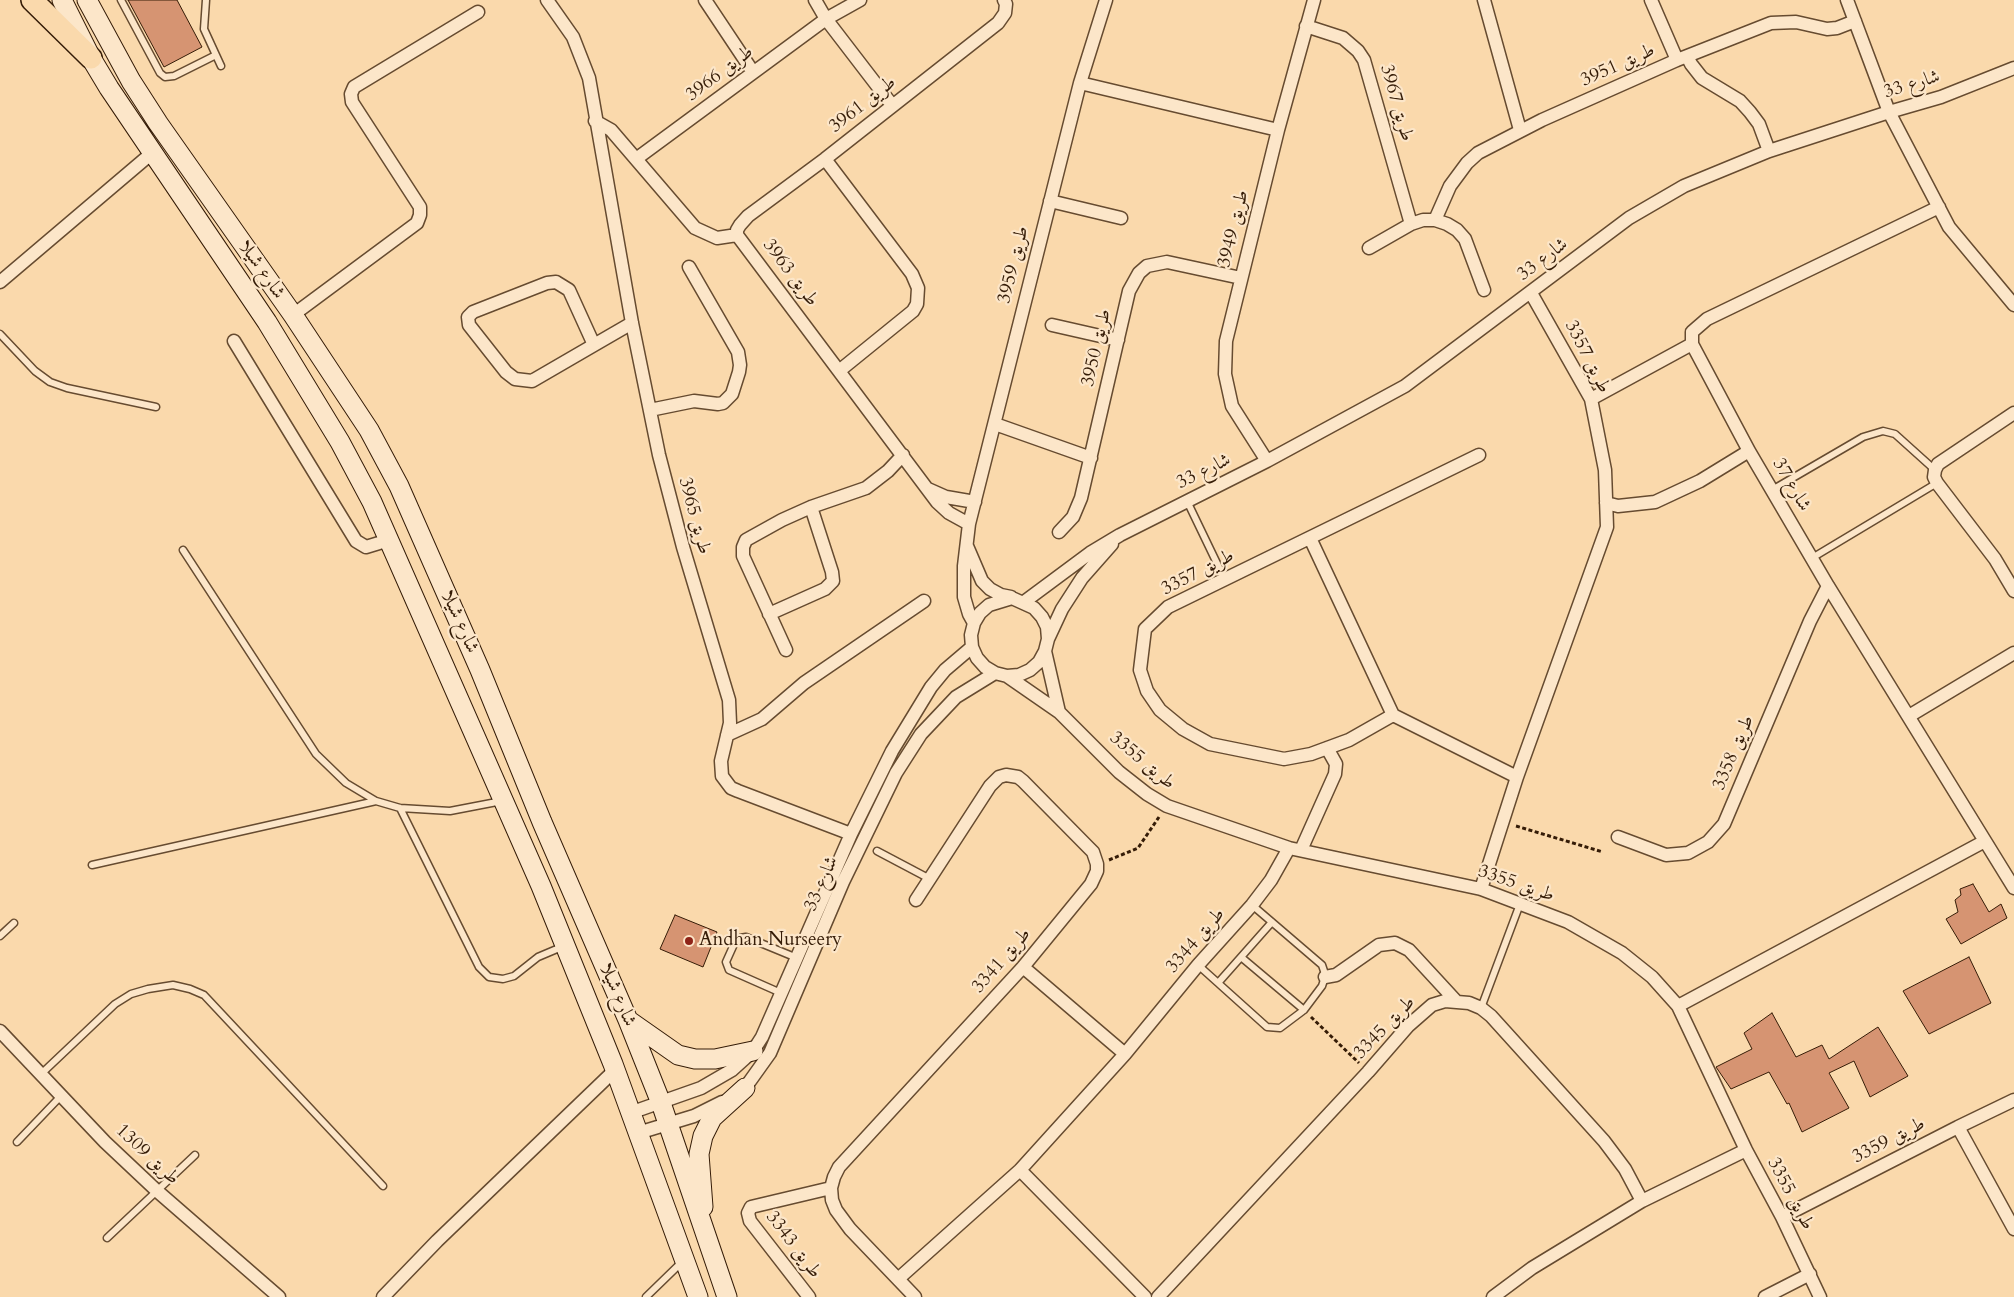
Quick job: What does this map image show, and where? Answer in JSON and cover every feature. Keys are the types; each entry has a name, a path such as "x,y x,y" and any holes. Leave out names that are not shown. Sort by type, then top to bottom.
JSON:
{"main road":[{"path":"32,0 91,58"},
{"name":"شارع شيلا","path":"62,0 91,58 152,153 268,322 340,442 372,502 504,801 565,946 615,1070 698,1297"},
{"name":"شارع شيلا","path":"87,0 131,81 158,123 293,315 369,430 399,486 480,670 538,814 628,1020 668,1125 727,1297"},
{"path":"628,1020 656,1042 678,1055 695,1059 715,1059 753,1051"},
{"path":"704,1231 699,1154 703,1136 712,1118 745,1088"}],"street":[{"path":"547,0 565,24 579,50 589,78 595,121"},
{"path":"705,0 753,72"},
{"path":"816,0 826,19 892,105"},
{"name":"طريق 3966","path":"636,159 826,19 860,0"},
{"name":"طريق 3961","path":"737,235 740,224 748,216 825,159 998,22 1005,13 1006,4 1004,0"},
{"name":"طريق 3959","path":"974,623 964,597 966,541 969,524 1080,83 1106,0"},
{"name":"طريق 3949","path":"1267,461 1232,406 1225,374 1226,341 1278,130 1314,0"},
{"path":"1484,0 1520,130"},
{"path":"1651,0 1682,58 1702,78 1734,97 1750,112 1765,137 1769,152"},
{"path":"1850,1 1855,21 1889,112 1949,227 2014,305"},
{"path":"293,315 417,223 420,215 420,207 352,102 350,94 354,87 478,12"},
{"name":"طريق 3951","path":"1435,220 1450,186 1467,163 1478,153 1520,130 1682,58 1771,23 1796,22 1827,29 1837,28 1855,21"},
{"name":"طريق 3967","path":"1306,26 1343,38 1358,51 1364,60 1411,224"},
{"name":"شارع 33","path":"1018,600 1120,534 1267,461 1406,386 1629,218 1684,186 1769,152 1889,112 1941,97 2014,68"},
{"path":"1080,83 1278,130"},
{"name":"طريق 3963","path":"595,121 611,130 694,228 717,238 737,235 943,508 969,524"},
{"name":"طريق 3965","path":"595,121 632,322 675,520 729,700 730,723 720,768 722,776 731,788 851,834"},
{"path":"0,282 152,153"},
{"path":"825,159 912,274 918,288 917,304 913,311 840,371"},
{"path":"1050,201 1121,218"},
{"path":"1591,399 1692,344 1692,332 1707,318 1939,207"},
{"path":"1370,248 1411,224 1423,220 1435,220 1447,224 1457,230 1465,239 1484,290"},
{"name":"طريق 3950","path":"1059,532 1073,517 1078,508 1133,281 1147,266 1167,262 1241,278"},
{"path":"650,410 694,400 723,404 730,398 739,372 738,352 689,268"},
{"path":"594,344 569,290 556,282 547,283 473,312 468,317 469,325 506,372 520,381 532,381 632,322"},
{"name":"طريق 3357","path":"1481,889 1517,778 1607,527 1605,470 1591,399 1531,293"},
{"path":"1052,325 1118,340"},
{"path":"234,341 356,541 366,547 389,540"},
{"name":"شارع 37","path":"1692,344 1749,451 1828,586 2014,888"},
{"path":"2014,413 1944,459 1938,464 1934,477 1995,559 2014,591"},
{"path":"995,424 1091,458"},
{"path":"1606,503 1618,506 1655,502 1700,481 1749,451"},
{"path":"786,650 743,556 742,547 746,540 782,520 811,507 866,488 888,471 903,455"},
{"name":"طريق 3357","path":"1393,715 1349,740 1311,754 1284,759 1210,744 1184,729 1160,710 1147,690 1140,670 1145,629 1168,607 1479,456"},
{"path":"928,489 946,497 975,502"},
{"path":"769,614 825,589 833,581 832,572 811,507"},
{"name":"شارع 33","path":"1047,645 1062,609 1082,578 1120,534"},
{"path":"1310,538 1393,715 1517,778"},
{"name":"طريق 3959","path":"966,541 976,571 982,581 990,589 1001,595 1018,600"},
{"name":"طريق 3358","path":"1618,837 1666,855 1688,853 1708,842 1724,824 1810,621 1828,586"},
{"path":"1047,645 1039,662 1030,670 1019,675 1001,675 985,667 977,658 972,647 971,635 974,623 980,613 989,605 1018,600 1034,608 1042,617 1047,627 1047,645 1059,712"},
{"path":"727,735 762,719 804,682 924,601"},
{"name":"شارع 33","path":"630,1113 701,1088 717,1080 753,1051 762,1037 851,834 892,751 931,687 945,670 972,647"},
{"path":"1909,716 2014,654"},
{"name":"شارع 33","path":"638,1133 668,1125 703,1112 745,1088 770,1053 843,882 896,773 921,734 956,697 1001,675"},
{"name":"طريق 3355","path":"1001,675 1059,712 1119,772 1147,794 1167,806 1295,849 1481,889 1568,922 1622,953 1652,977 1678,1006 1746,1150 1782,1217 1820,1297"},
{"name":"طريق 3344","path":"898,1279 1020,1170 1125,1054 1198,964 1252,905 1295,849 1335,774 1336,764 1327,748"},
{"path":"916,900 990,786 999,777 1006,775 1018,777 1023,781 1088,847 1096,858 1097,864"},
{"path":"1678,1006 1985,841"},
{"name":"طريق 3341","path":"831,1188 839,1167 1023,967 1091,884 1097,871 1097,864"},
{"path":"1325,977 1336,975 1379,945 1394,943 1409,950 1456,1001"},
{"path":"1023,967 1125,1054"},
{"name":"طريق 3345","path":"1158,1297 1368,1072 1408,1026 1432,1005 1446,1001 1456,1001 1481,1008 1491,1016 1604,1140 1625,1169 1642,1201"},
{"name":"طريق 1309","path":"0,1030 60,1097 105,1142 156,1190 279,1297"},
{"path":"383,1297 437,1241 615,1070"},
{"name":"طريق 3359","path":"1782,1217 1958,1126 2014,1100"},
{"path":"1958,1126 2014,1229"},
{"path":"1493,1297 1532,1268 1642,1201 1746,1150"},
{"path":"1020,1170 1145,1297"},
{"path":"831,1188 834,1205 842,1219 915,1297"},
{"name":"طريق 3343","path":"809,1297 750,1221 748,1213 751,1207 831,1188"},
{"path":"1765,1297 1810,1274"}],"lane":[{"path":"121,0 160,73 165,77 174,76 216,55"},
{"path":"206,0 204,29 222,66"},
{"path":"0,334 35,371 50,382 67,388 156,407"},
{"path":"1772,490 1863,437 1883,430 1895,434 1935,470"},
{"path":"1812,558 1937,483"},
{"path":"1187,501 1226,580"},
{"path":"183,550 316,754 346,783 376,801 400,808 450,811 504,801"},
{"path":"92,866 376,801"},
{"path":"400,808 478,967 489,977 502,979 514,976 538,957 565,946"},
{"path":"877,851 930,879"},
{"path":"1481,1008 1520,904"},
{"path":"1198,964 1267,1027 1280,1028 1304,1010 1322,986 1325,977 1322,966 1252,905"},
{"path":"0,936 14,922"},
{"path":"1218,983 1272,922"},
{"path":"781,993 728,970 726,962 735,942 740,938 746,937 797,958"},
{"path":"1241,957 1304,1010"},
{"path":"40,1075 115,1004 123,999 148,989 173,984 190,989 204,995 383,1186"},
{"path":"17,1142 60,1097"},
{"path":"107,1238 195,1155"},
{"path":"646,1297 684,1260"}],"path":[{"path":"1097,864 1138,848 1167,806"},
{"path":"1503,822 1603,852"},
{"path":"1304,1010 1368,1072"}],"building":[{"path":"128,0 177,0 202,47 164,67"},
{"path":"1973,884 1989,912 2001,904 2007,918 1961,944 1946,919 1958,912 1955,900 1961,895 1960,889"},
{"name":"Andhan Nurseery","path":"675,915 717,932 703,967 660,949"},
{"path":"1969,957 1991,1003 1929,1034 1903,991"},
{"path":"1772,1013 1796,1057 1822,1045 1829,1059 1878,1027 1908,1076 1870,1097 1854,1061 1829,1073 1849,1108 1802,1132 1789,1103 1787,1104 1769,1072 1731,1089 1716,1067 1752,1049 1744,1033"}],"place":[{"name":"Andhan Nurseery","path":"689,941"}]}
